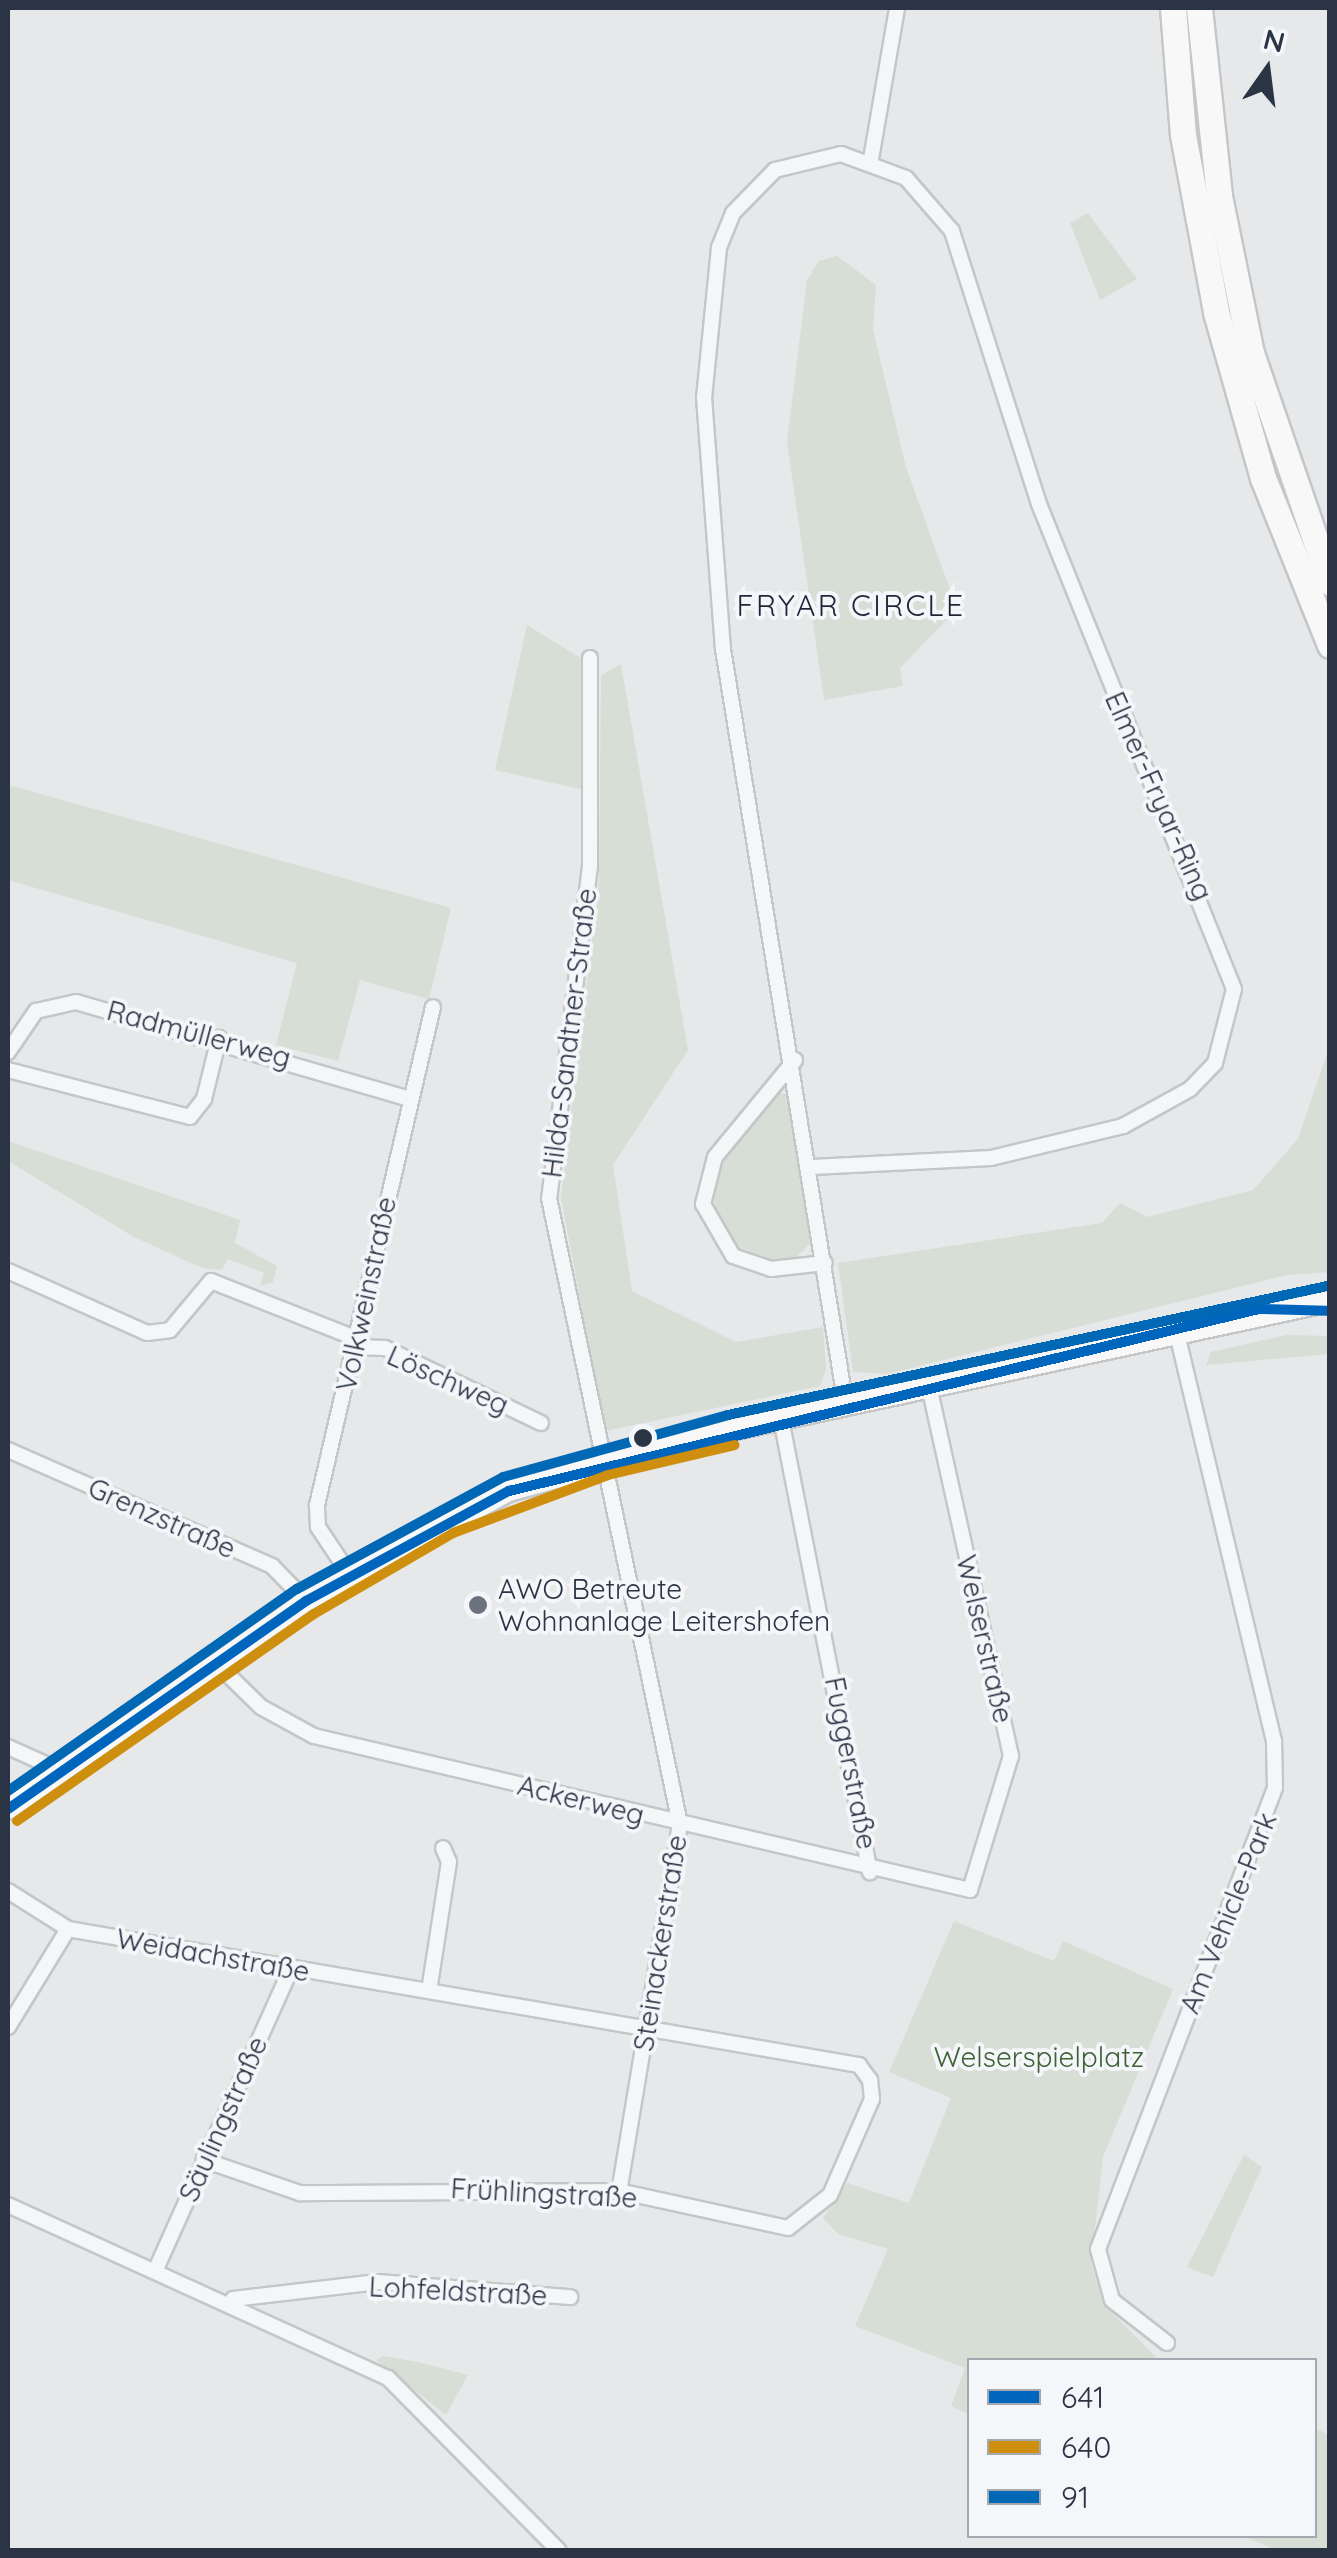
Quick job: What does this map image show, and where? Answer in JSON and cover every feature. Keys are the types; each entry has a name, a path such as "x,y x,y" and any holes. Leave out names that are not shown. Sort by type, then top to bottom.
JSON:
{"highway":[{"path":"1174,8 1183,135 1216,312 1263,478 1330,645"},
{"path":"1198,8 1218,196 1248,338 1330,584"}],"street":[{"path":"842,1381 795,1060 717,606 708,325 725,228 749,191 811,157 871,160 897,8"},
{"name":"Elmer-Fryar-Ring","path":"812,1167 991,1158 1123,1126 1190,1089 1216,1063 1233,1006 1232,966 1038,504 952,231 928,198 871,160"},
{"name":"Hilda-Sandtner-Straße","path":"590,658 590,866 549,1198 604,1461"},
{"name":"Radmüllerweg","path":"8,1052 36,1012 67,1002 219,1038 407,1098"},
{"name":"Volkweinstraße","path":"350,1575 318,1527 317,1505 407,1098 433,1007"},
{"path":"8,1070 190,1117 204,1100 219,1038"},
{"path":"795,1060 716,1158 704,1204 733,1256 772,1268 824,1262"},
{"path":"8,1272 148,1333 170,1330 211,1281 354,1342"},
{"path":"8,1808 306,1601 494,1497 604,1461 929,1384 1295,1303 1330,1301"},
{"path":"1295,1303 1330,1311"},
{"name":"Am Vehicle-Park","path":"1166,2344 1112,2300 1098,2249 1276,1788 1274,1740 1176,1329"},
{"name":"Löschweg","path":"354,1342 385,1348 542,1423"},
{"name":"Welserstraße","path":"929,1384 1011,1756 970,1890"},
{"name":"Fuggerstraße","path":"781,1420 870,1872"},
{"name":"Grenzstraße","path":"8,1450 272,1566 306,1601"},
{"name":"Steinackerstraße","path":"604,1461 680,1824 619,2192"},
{"name":"Ackerweg","path":"215,1662 261,1707 314,1736 870,1872 970,1890"},
{"path":"8,1747 61,1771"},
{"path":"429,1991 449,1862 443,1848"},
{"name":"Weidachstraße","path":"8,1892 68,1929 858,2065 872,2099"},
{"path":"8,2027 68,1929"},
{"name":"Säulingstraße","path":"156,2269 291,1969"},
{"name":"Frühlingstraße","path":"204,2160 300,2194 619,2192 788,2228 830,2196 872,2099"},
{"path":"8,2204 227,2300 388,2378 558,2550"},
{"name":"Lohfeldstraße","path":"227,2300 378,2282 570,2297"}],"green space":[{"path":"1088,213 1137,279 1100,300 1070,223"},
{"path":"837,256 876,285 873,330 906,467 957,609 900,668 903,686 824,700 787,442 807,280 819,261"},
{"path":"527,625 584,660 585,790 495,770"},
{"path":"621,664 688,1050 613,1165 632,1291 736,1342 823,1327 826,1369 820,1386 605,1431 561,1197 599,880 601,675"},
{"path":"8,785 451,908 429,999 360,980 338,1061 276,1045 297,963 8,880"},
{"path":"1329,1048 1329,1272 1287,1275 887,1374 853,1372 838,1263 1102,1223 1120,1203 1147,1217 1253,1190 1298,1139"},
{"path":"780,1093 791,1095 811,1242 794,1260 775,1261 734,1245 716,1215 713,1188 726,1157"},
{"path":"8,1141 240,1220 235,1243 277,1266 273,1282 260,1286 264,1273 228,1259 222,1270 202,1268 134,1237 8,1161"},
{"path":"1287,1335 1329,1336 1329,1354 1206,1365 1211,1352"},
{"name":"Welserspielplatz","path":"954,1921 1054,1961 1063,1941 1173,1989 1103,2157 1091,2263 1104,2305 1157,2358 967,2358 967,2413 951,2406 965,2368 855,2326 888,2249 838,2234 823,2218 847,2183 909,2203 951,2098 889,2072"},
{"path":"1244,2155 1262,2167 1213,2277 1187,2267"},
{"path":"383,2356 468,2375 446,2415 376,2360"},
{"path":"1317,2429 1329,2435 1329,2550 1276,2550 1248,2538 1317,2538"}],"transit line":[{"name":"91","path":"8,1791 297,1589 503,1477 728,1415 1327,1286"},
{"name":"641","path":"8,1809 306,1601 509,1491 1259,1309 1330,1311"},
{"name":"640","path":"17,1821 314,1614 453,1533 608,1475 735,1445"}],"place":[{"name":"AWO Betreute Wohnanlage Leitershofen","path":"478,1605"}],"district":[{"name":"FRYAR CIRCLE","path":"851,605"}]}
